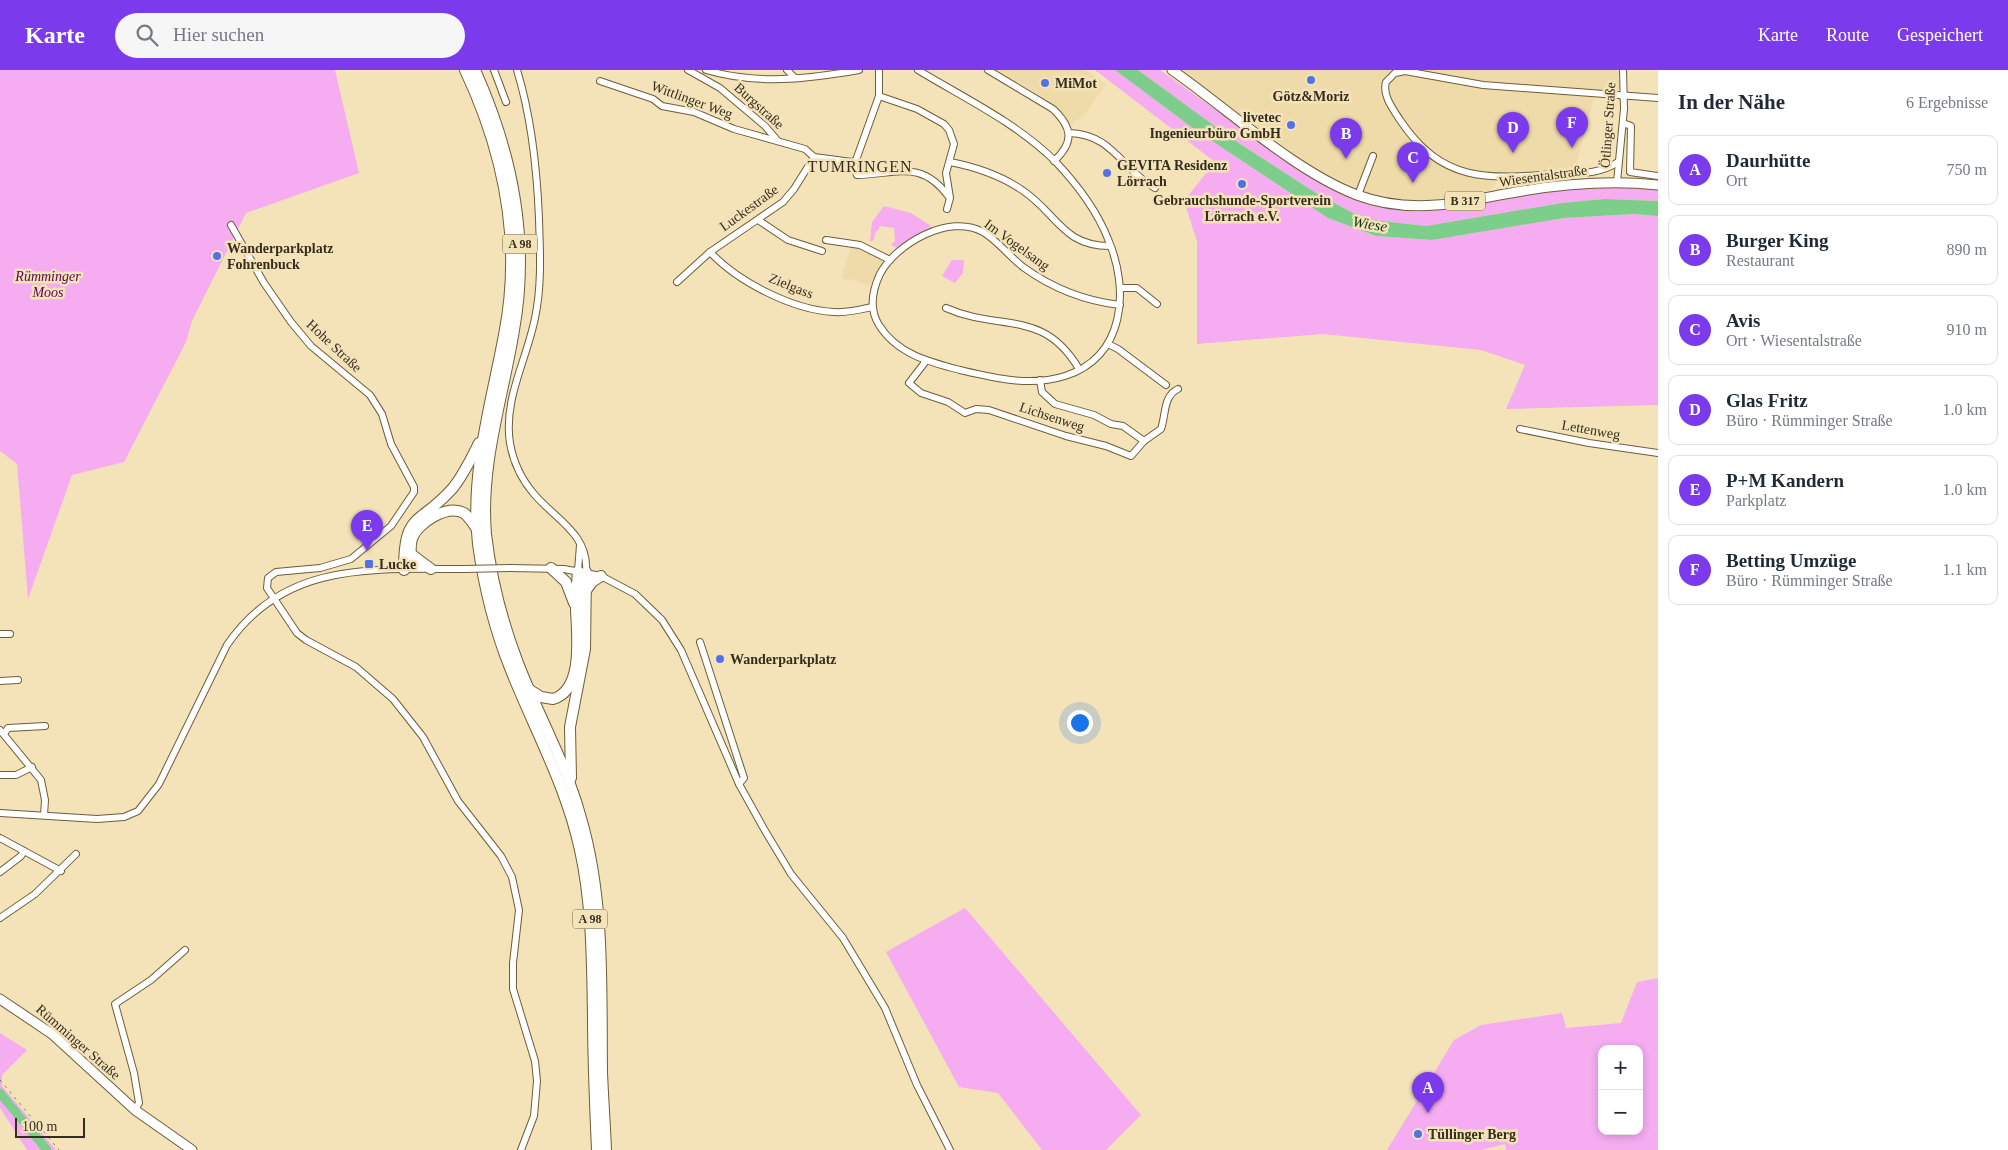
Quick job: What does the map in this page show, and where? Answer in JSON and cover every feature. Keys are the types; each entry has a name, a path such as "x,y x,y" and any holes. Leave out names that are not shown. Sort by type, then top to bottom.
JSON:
{"highway":[{"name":"A 98","path":"465,70 485,103"},
{"name":"A 98","path":"475,70 490,117 508,160 520,234 520,268 515,328 489,453 485,509 486,533 499,606 516,658 571,786 589,847 596,891 606,1150"},
{"name":"A 98","path":"490,117 509,216 511,261 505,334 482,436 477,485 477,529 489,608 513,677 556,771 580,850 590,923 597,1150"},
{"path":"404,570 404,542 408,530 418,517 452,489 461,477 482,436"},
{"path":"404,570 410,563 412,539 422,524 444,512 454,510 465,514 477,529"},
{"path":"411,554 431,569"},
{"path":"551,568 566,582 576,609"},
{"path":"529,690 541,697 553,699 568,690 577,648 576,609 582,571"},
{"path":"571,786 570,727 585,648 585,593 582,571"},
{"path":"585,593 592,582 601,576"}],"main road":[{"name":"Wiesentalstraße","path":"1172,70 1306,168 1358,195 1394,203 1438,205 1544,188 1616,182 1658,186"},
{"name":"Rümminger Straße","path":"0,999 52,1034 135,1110 192,1150"}],"street":[{"path":"494,70 506,102"},
{"path":"517,70 529,115 534,147 538,188 540,279 535,320 512,401 509,424 510,443 515,463 526,484 572,530 580,542 587,561 582,571"},
{"name":"Burgstraße","path":"688,70 720,88 765,126 777,140 805,149 814,157"},
{"path":"706,70 742,78 795,78 859,70"},
{"path":"787,70 795,78"},
{"path":"814,157 821,156 852,162 856,160 878,96 879,70"},
{"path":"872,307 876,321 890,341 926,361 1001,379 1040,380 1066,376 1094,359 1108,344 1116,330 1120,305 1120,288 1110,246 1088,203 1054,160 1008,124 918,70"},
{"path":"988,70 1053,109 1068,127 1064,150 1054,160"},
{"name":"Ötlinger Straße","path":"1616,182 1623,123 1623,70"},
{"path":"1618,162 1605,170 1580,172 1494,177 1463,172 1445,164 1420,144 1394,111 1385,92 1385,84 1389,76 1405,71 1483,85 1658,98"},
{"name":"Wittlinger Weg","path":"600,81 653,99 662,106 683,109 734,129 777,140"},
{"path":"878,96 918,109 944,124 952,136 954,144 946,173 950,198 948,209"},
{"path":"1623,123 1631,126 1630,172 1658,176"},
{"path":"1068,133 1087,135 1103,143 1121,158 1140,180 1155,188"},
{"path":"1358,195 1374,156"},
{"name":"Luckestraße","path":"677,282 710,252 783,202 794,189 814,157"},
{"path":"852,162 857,175 912,171 940,178 946,173"},
{"path":"950,162 986,170 1022,190 1078,241 1094,246 1110,246"},
{"path":"930,177 940,185 950,198"},
{"path":"758,220 788,240 822,251"},
{"name":"Hohe Straße","path":"231,225 264,283 291,322 311,346 370,395 382,414 391,444 414,487 414,492 391,526 351,559 320,568 282,571 271,574 268,578 267,588 273,598"},
{"name":"Im Vogelsang","path":"872,307 874,289 881,272 890,260 909,243 929,233 958,228 982,232 1022,266 1051,284 1092,301 1120,305"},
{"path":"826,240 860,245 890,260"},
{"name":"Zielgass","path":"710,252 721,264 752,283 801,306 834,312 847,312 872,307"},
{"path":"1120,288 1137,288 1157,304"},
{"path":"946,308 960,314 1034,327 1049,334 1061,345 1080,369"},
{"path":"1108,344 1118,349 1166,385"},
{"name":"Lichsenweg","path":"926,361 909,383 921,393 948,402 965,414 976,408 989,410 1066,436 1106,446 1131,456 1144,441"},
{"path":"1040,380 1042,392 1054,404 1084,412 1111,424 1123,426 1144,441 1160,429 1172,392 1178,389"},
{"name":"Lettenweg","path":"1520,429 1589,443 1658,452"},
{"path":"0,813 91,819 124,817 144,805 171,761 207,682 237,630 273,598 299,584 344,572 431,569 551,568 582,571 601,576 642,599 653,608 672,635 739,784 791,874 843,938 885,1008 917,1085 950,1150"},
{"path":"273,598 297,633 306,640 356,667 393,698 423,737 458,801 501,856 512,877 519,910 513,963 513,989 535,1061 537,1081 534,1116 521,1150"},
{"path":"0,634 10,634"},
{"path":"700,642 744,778 739,784"},
{"path":"0,681 18,680"},
{"path":"44,815 41,780 2,732 8,728 45,726"},
{"path":"0,775 16,775 32,767"},
{"path":"0,838 61,871"},
{"path":"0,872 21,856 24,851"},
{"path":"0,918 35,894 61,871 76,854"},
{"name":"Rümminger Straße","path":"135,1110 139,1103 134,1073 115,1004 151,980 185,950"}],"shaded area":[{"path":"996,70 1086,70 1106,85 1082,117 1069,124 1063,114 1052,105"},
{"path":"1176,70 1618,70 1620,89 1617,91 1596,90 1575,170 1498,175 1495,186 1489,192 1424,201 1399,200 1368,193 1316,169"},
{"path":"852,245 884,260 870,285 841,278"}],"green space":[{"name":"Rümminger Moos","path":"0,70 335,70 359,173 246,213 192,321 186,342 124,462 72,475 28,599 17,464 0,451"},
{"path":"1095,70 1115,70 1194,129 1328,218 1376,236 1432,240 1564,218 1634,214 1658,216 1658,405 1506,409 1525,365 1481,350 1323,334 1197,344 1197,241 1184,201 1215,162"},
{"path":"1138,70 1160,70 1279,155 1348,196 1384,208 1418,212 1575,188 1603,186 1658,189 1658,201 1604,199 1562,203 1426,226 1373,220 1353,213 1316,193 1231,138"},
{"path":"884,206 911,213 931,226 898,248 891,245 895,241 894,228 880,226 878,231 876,231 873,241 870,241 872,222"},
{"path":"952,260 964,260 963,273 955,283 942,276"},
{"path":"965,908 1141,1115 1106,1150 1042,1150 998,1093 959,1087 886,952"},
{"path":"1658,978 1658,1150 1506,1150 1505,1144 1481,1150 1387,1150 1454,1040 1481,1025 1562,1013 1566,1028 1621,1023 1637,982"},
{"path":"0,1033 27,1050 2,1075 2,1086 56,1150 27,1150 0,1108"}],"water":[{"name":"Wiese","path":"1115,70 1138,70 1231,138 1316,193 1353,213 1373,220 1426,226 1562,203 1604,199 1658,201 1658,216 1634,214 1564,218 1432,240 1376,236 1328,218 1194,129"}],"waterway":[{"path":"0,1093 47,1150"}],"railway":[{"path":"0,1080 59,1150"}],"place":[{"name":"Götz&Moriz","path":"1311,80"},
{"name":"MiMot","path":"1045,83"},
{"name":"livetec Ingenieurbüro GmbH","path":"1291,125"},
{"name":"Betting Umzüge","path":"1572,148"},
{"name":"Glas Fritz","path":"1513,153"},
{"name":"Burger King","path":"1346,159"},
{"name":"GEVITA Residenz Lörrach","path":"1107,173"},
{"name":"Avis","path":"1413,183"},
{"name":"Gebrauchshunde-Sportverein Lörrach e.V.","path":"1242,184"},
{"name":"Wanderparkplatz Fohrenbuck","path":"217,256"},
{"name":"P+M Kandern","path":"367,551"},
{"name":"Lucke","path":"369,564"},
{"name":"Wanderparkplatz","path":"720,659"},
{"name":"Daurhütte","path":"1428,1113"},
{"name":"Tüllinger Berg","path":"1418,1134"}],"district":[{"name":"TUMRINGEN","path":"860,166"}]}
